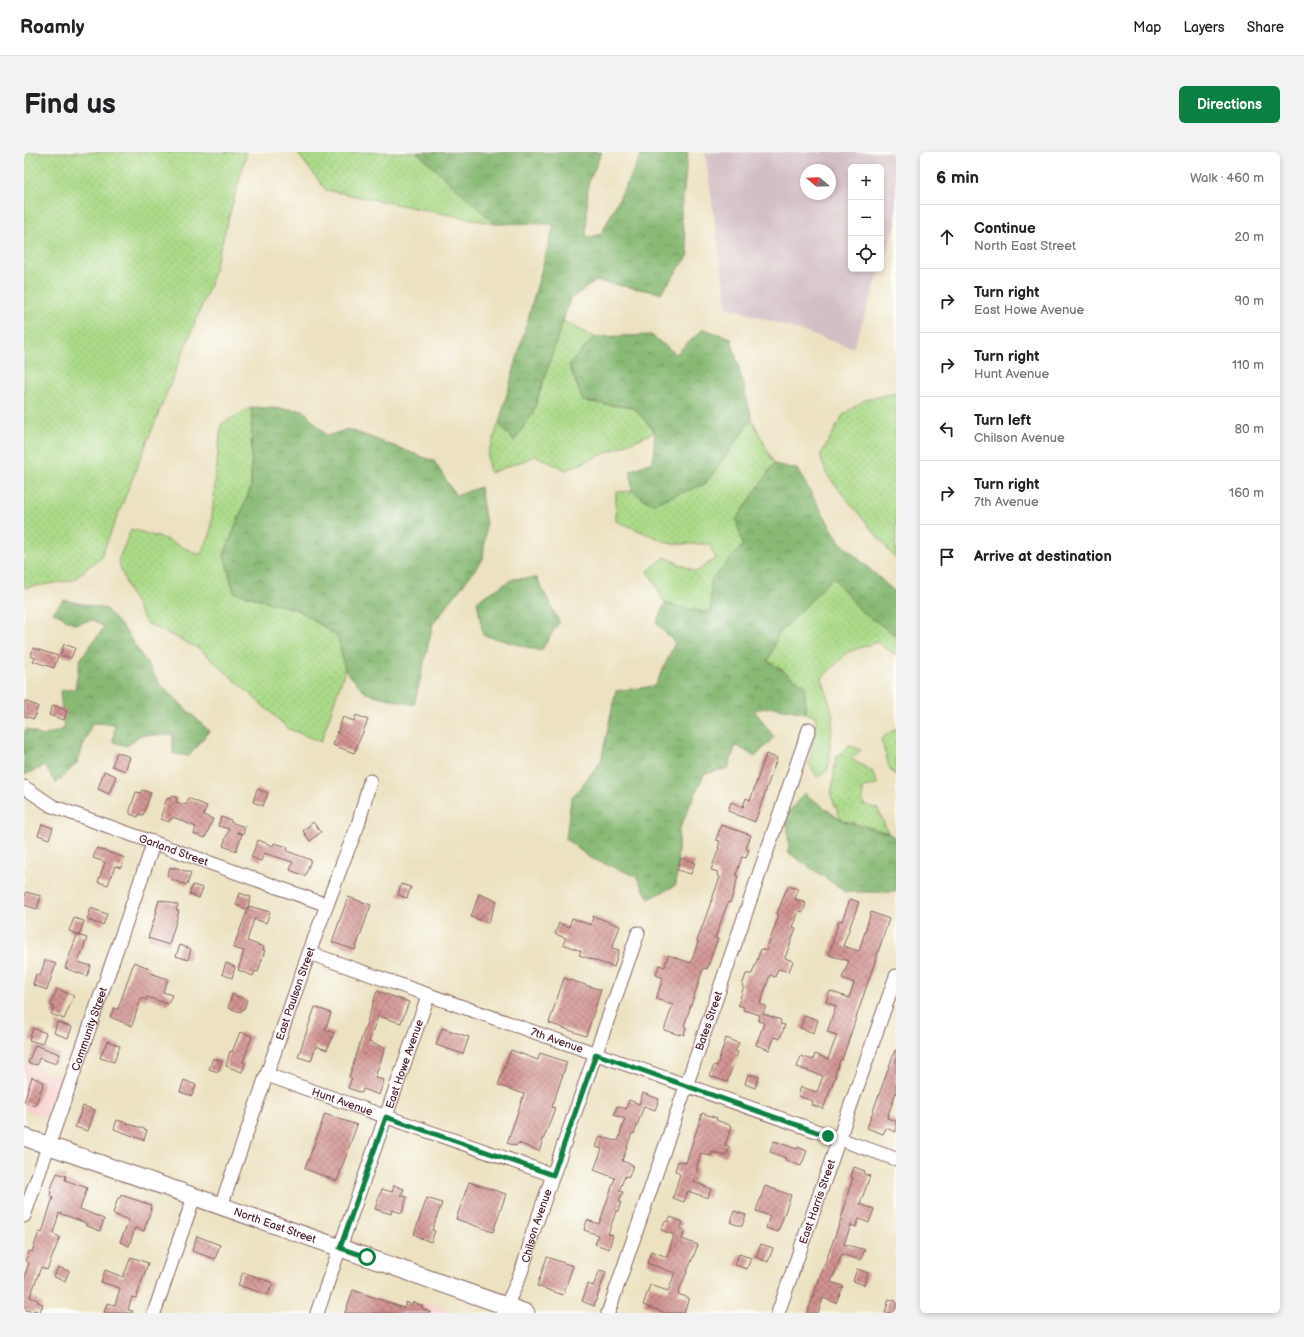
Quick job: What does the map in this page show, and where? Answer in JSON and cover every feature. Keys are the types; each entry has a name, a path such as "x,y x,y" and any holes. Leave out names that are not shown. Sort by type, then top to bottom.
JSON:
{"main road":[{"name":"North East Street","path":"24,1137 340,1248 504,1310 526,1313"}],"street":[{"name":"Bates Street","path":"608,1313 809,729"},
{"name":"East Paulson Street","path":"220,1206 309,953 358,824 370,781"},
{"name":"Garland Street","path":"24,787 52,806 327,905"},
{"name":"Community Street","path":"24,1216 154,842"},
{"name":"Chilson Avenue","path":"504,1310 527,1256 532,1235 638,933"},
{"name":"7th Avenue","path":"309,953 896,1159"},
{"name":"East Harris Street","path":"778,1313 896,976"},
{"name":"East Howe Avenue","path":"317,1313 428,996"},
{"name":"Hunt Avenue","path":"267,1075 553,1175"},
{"path":"154,1313 194,1197"}],"shaded area":[{"path":"705,152 896,152 896,225 884,259 884,164 848,164 848,272 880,272 853,348 727,307"},
{"path":"24,1063 65,1078 50,1120 24,1110"},
{"path":"425,1302 456,1313 422,1313"}],"green space":[{"path":"24,152 247,152 210,285 101,557 73,580 24,588"},
{"path":"299,152 418,152 495,224 326,190 299,155"},
{"path":"417,152 602,152 588,184 586,238 601,234 643,152 688,152 681,217 689,255 661,293 596,281 570,299 533,413 514,441 499,423 554,225 536,223 495,224"},
{"path":"563,321 594,337 569,365 583,401 634,408 655,432 566,470 536,456 490,473 487,457 499,423 514,441 533,413"},
{"path":"703,329 731,338 752,419 705,484 652,504 632,491 631,470 653,462 655,432 634,408 583,401 569,365 594,337 651,335 676,354"},
{"path":"896,393 896,559 827,475 820,456 843,415 864,400"},
{"path":"252,407 251,487 224,555 234,592 300,611 338,637 345,670 321,742 289,729 200,649 146,623 129,591 118,561 131,529 165,539 200,555 210,535 221,424"},
{"path":"252,407 303,410 327,436 348,429 434,461 456,496 480,487 486,525 483,559 433,624 414,705 366,693 345,670 338,637 300,611 234,592 224,555 251,487"},
{"path":"752,419 774,464 737,520 744,545 712,580 710,613 665,603 648,571 665,557 696,572 716,558 709,544 671,544 616,521 616,492 632,491 652,504 705,484"},
{"path":"774,464 797,469 839,541 896,593 896,635 862,612 833,577 778,635 768,661 804,685 806,713 772,707 754,710 774,737 755,757 736,745 728,768 704,774 679,830 676,885 649,899 636,876 590,858 566,839 571,799 601,761 616,691 655,686 675,643 656,623 665,603 710,613 711,580 743,545 736,520"},
{"path":"833,577 862,612 896,635 896,655 877,642 848,652 822,678 833,715 828,769 818,778 809,764 816,717 806,713 804,685 768,661 778,635"},
{"path":"537,578 559,622 541,651 483,635 477,601 513,579"},
{"path":"64,600 106,609 125,630 160,684 209,731 189,756 173,754 173,735 140,735 127,746 113,742 115,724 92,723 77,763 56,784 45,766 24,775 24,731 26,729 43,736 64,729 60,691 75,689 80,660 104,627 93,620 75,624 53,612"},
{"path":"896,728 896,775 890,770 881,739"},
{"path":"849,745 861,750 851,759 872,771 878,785 863,787 863,804 878,809 888,833 841,820 831,796 836,758"},
{"path":"804,793 841,820 888,833 896,838 895,892 846,892 789,853 787,814"}],"building":[{"path":"64,644 75,648 71,658 60,655"},
{"path":"33,648 58,656 54,668 33,661 35,658 31,656"},
{"path":"24,701 38,706 34,719 24,716"},
{"path":"53,705 67,711 64,720 49,715"},
{"path":"356,715 368,720 354,753 333,745 343,717 354,721"},
{"path":"117,752 130,757 125,771 112,766"},
{"path":"766,754 777,758 755,822 728,811 731,802 743,807 746,798 750,800"},
{"path":"104,771 116,776 109,794 98,789"},
{"path":"257,789 268,793 263,806 253,802"},
{"path":"142,790 151,793 143,815 139,814 138,817 130,814 130,810 136,792 141,793"},
{"path":"171,796 177,798 176,802 186,805 188,798 207,806 203,815 213,819 205,838 194,834 196,827 173,817 169,822 161,819 167,798 170,799"},
{"path":"221,817 245,827 243,834 236,832 242,834 236,851 223,846 229,829 218,826"},
{"path":"313,822 321,832 310,841 303,831"},
{"path":"42,824 53,828 49,839 38,835"},
{"path":"721,825 751,835 746,849 749,850 746,858 742,857 736,875 738,876 730,903 728,902 715,938 718,939 707,969 703,969 684,1026 686,1027 684,1035 680,1033 680,1035 664,1030 673,1005 656,999 663,978 656,975 659,965 665,967 668,955 691,963 698,942 697,941 720,877 717,875 718,872 711,870 719,848 720,841 716,840"},
{"path":"258,840 273,846 274,843 288,847 287,851 311,860 305,876 290,870 293,862 264,853 261,861 251,857"},
{"path":"97,848 125,858 121,868 115,866 108,885 98,882 105,862 93,858"},
{"path":"681,858 695,862 691,874 677,870"},
{"path":"170,867 191,873 187,885 170,879 171,877 167,876"},
{"path":"401,884 411,887 407,898 398,895"},
{"path":"193,885 203,888 199,898 189,894"},
{"path":"788,886 798,889 795,899 806,903 803,912 799,911 793,927 796,928 785,958 793,961 789,972 778,969 775,977 770,975 760,1004 766,1006 763,1014 781,1020 780,1024 785,1025 780,1039 774,1037 770,1050 756,1045 764,1023 758,1021 760,1015 743,1010 744,1007 738,1005 746,974 752,974 761,949 766,951 779,915 777,914"},
{"path":"26,892 41,896 37,909 24,905"},
{"path":"240,893 251,897 247,909 236,905"},
{"path":"479,894 497,901 488,923 471,917"},
{"path":"348,897 371,905 355,950 332,942"},
{"path":"850,899 859,902 843,946 859,951 871,912 889,919 842,1060 840,1060 823,1109 812,1105 813,1101 798,1096 801,1087 817,1092 823,1076 797,1067 801,1056 813,1060 815,1054 828,1059 837,1035 827,1032 836,1006 826,1002 830,991 849,998 854,983 842,978 849,961 829,955 839,920 842,921"},
{"path":"159,900 178,905 176,910 179,911 169,945 148,938"},
{"path":"249,906 270,912 266,923 254,919 247,941 264,947 263,950 265,950 258,972 255,971 253,976 238,970 244,951 233,948"},
{"path":"91,908 107,914 103,925 87,920"},
{"path":"593,916 620,926 612,948 619,950 614,967 579,955 581,951 563,944 566,938 555,934 559,923 569,927 572,918 591,925"},
{"path":"74,918 84,921 79,935 69,931"},
{"path":"77,935 87,938 78,962 91,966 87,976 65,968"},
{"path":"180,945 191,949 188,960 176,956"},
{"path":"45,960 56,964 47,990 33,985 36,974 40,976"},
{"path":"134,962 151,969 150,973 168,979 163,992 172,995 168,1004 147,997 146,1000 141,998 132,1026 110,1017 114,1008 118,1009"},
{"path":"226,963 235,967 232,978 222,974"},
{"path":"564,978 601,990 586,1036 549,1023"},
{"path":"57,989 74,996 64,1019 51,1014 54,1007 50,1006"},
{"path":"377,991 409,1002 401,1023 378,1016 369,1042 385,1048 375,1078 384,1080 379,1095 363,1089 362,1093 348,1088 352,1078 349,1077"},
{"path":"232,994 247,1000 244,1009 242,1009 241,1012 228,1008"},
{"path":"315,1007 331,1013 325,1030 334,1033 327,1050 316,1046 311,1061 298,1057"},
{"path":"805,1015 818,1020 814,1033 800,1028"},
{"path":"57,1022 72,1027 68,1038 54,1033"},
{"path":"33,1028 46,1033 42,1044 29,1040"},
{"path":"442,1028 469,1037 463,1054 436,1045"},
{"path":"240,1032 252,1036 243,1062 245,1063 242,1072 226,1066 230,1051 232,1052"},
{"path":"726,1038 739,1043 735,1052 738,1052 727,1082 710,1076 714,1065 717,1066"},
{"path":"107,1041 120,1046 114,1062 100,1058"},
{"path":"35,1045 60,1054 56,1064 39,1058 37,1065 28,1063"},
{"path":"511,1050 538,1060 540,1053 567,1062 552,1107 555,1108 539,1151 518,1143 516,1146 507,1143 524,1094 498,1085"},
{"path":"895,1050 896,1092 887,1118 896,1121 896,1132 886,1128 883,1134 867,1128"},
{"path":"213,1058 222,1061 218,1072 209,1069"},
{"path":"748,1074 759,1077 755,1088 745,1084"},
{"path":"32,1077 44,1082 35,1106 24,1102"},
{"path":"184,1080 196,1085 192,1096 180,1092"},
{"path":"643,1093 659,1099 655,1110 644,1106 622,1161 633,1165 629,1177 625,1176 619,1191 623,1192 619,1202 621,1202 618,1211 616,1211 608,1234 613,1235 609,1249 595,1244 598,1235 584,1230 587,1220 599,1224 615,1178 594,1170 602,1149 596,1147 600,1136 618,1141 625,1119 614,1115 617,1106 626,1109 629,1100 639,1104"},
{"path":"83,1106 95,1110 88,1131 75,1127"},
{"path":"702,1113 717,1118 716,1120 732,1126 725,1145 730,1147 726,1156 712,1152 711,1156 701,1153 694,1182 711,1189 708,1198 688,1191 684,1202 673,1198 680,1174 675,1171 678,1161 686,1163"},
{"path":"325,1114 357,1125 337,1181 305,1169"},
{"path":"117,1120 147,1130 144,1140 114,1129"},
{"path":"774,1141 797,1149 798,1147 807,1151 801,1166 770,1152"},
{"path":"854,1167 865,1171 864,1174 870,1176 860,1204 874,1209 869,1223 859,1219 856,1227 851,1225 844,1244 865,1250 860,1260 842,1254 831,1282 843,1286 836,1303 823,1298 818,1313 807,1313 840,1222 853,1178 851,1177"},
{"path":"57,1173 66,1176 65,1180 87,1188 80,1209 104,1219 100,1231 85,1225 86,1223 59,1213 53,1234 60,1237 47,1270 41,1267 30,1297 43,1304 40,1312 26,1310 24,1312 24,1278 29,1263 26,1261 29,1251 32,1252 39,1232 42,1233 53,1197 50,1196 50,1191"},
{"path":"469,1182 506,1194 493,1232 456,1219"},
{"path":"394,1185 404,1189 401,1195 407,1197 402,1213 392,1210 391,1214 375,1209 382,1189 392,1192"},
{"path":"765,1186 791,1195 778,1232 766,1228 770,1216 756,1211"},
{"path":"121,1195 151,1205 144,1231 135,1228 129,1246 120,1242 129,1220 113,1214 118,1198 120,1198"},
{"path":"427,1198 442,1203 432,1230 435,1231 431,1242 414,1234"},
{"path":"734,1211 746,1215 742,1226 731,1223"},
{"path":"670,1217 683,1222 680,1229 685,1230 682,1239 698,1245 678,1294 689,1298 684,1313 666,1313 643,1305 650,1285 668,1291 675,1273 647,1263 651,1251 667,1257 674,1235 661,1230 665,1221 668,1222"},
{"path":"197,1236 220,1245 215,1259 192,1251"},
{"path":"761,1244 773,1248 768,1262 756,1257"},
{"path":"739,1254 751,1258 747,1269 735,1265"},
{"path":"131,1257 148,1263 136,1298 132,1297 128,1310 133,1311 132,1313 104,1313 107,1303 115,1305 120,1288 101,1282 105,1270 123,1277"},
{"path":"547,1257 573,1266 563,1295 537,1286"},
{"path":"58,1267 69,1271 65,1281 54,1277"},
{"path":"857,1269 868,1273 864,1285 853,1281"},
{"path":"600,1270 606,1272 594,1306 582,1301 588,1284 593,1286"},
{"path":"243,1272 273,1283 268,1295 238,1285"},
{"path":"353,1290 404,1308 406,1302 412,1305 413,1302 423,1306 422,1308 432,1313 345,1313"},
{"path":"889,1299 896,1301 896,1313 885,1313"}],"route":[{"path":"367,1257 340,1248 386,1117 553,1175 596,1054 828,1136"}]}
